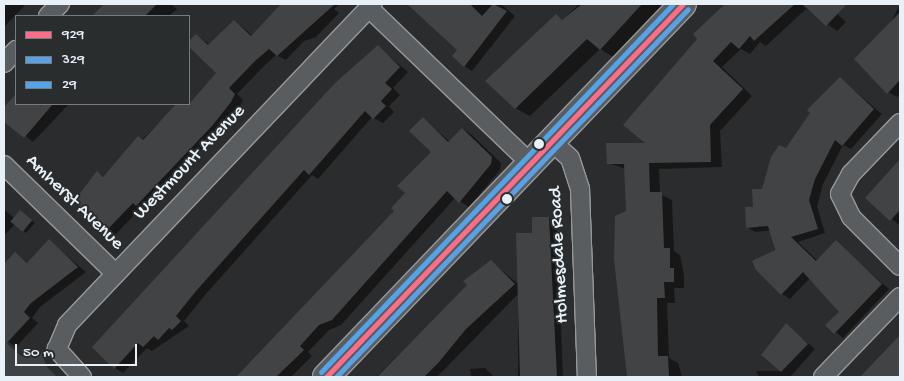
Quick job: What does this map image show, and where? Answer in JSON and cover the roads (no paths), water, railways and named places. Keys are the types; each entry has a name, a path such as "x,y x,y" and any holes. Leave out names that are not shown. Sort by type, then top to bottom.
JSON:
{"main road":[{"path":"326,377 682,4"}],"street":[{"path":"49,15 60,4"},
{"path":"371,6 530,163"},
{"name":"Westmount Avenue","path":"82,377 64,360 57,339 114,272 371,6"},
{"path":"4,62 15,51"},
{"path":"900,123 850,174 840,194 851,217 900,266"},
{"name":"Holmesdale Road","path":"551,141 570,158 580,189 587,377"},
{"name":"Amherst Avenue","path":"4,165 114,272"},
{"path":"823,377 900,297"}]}
